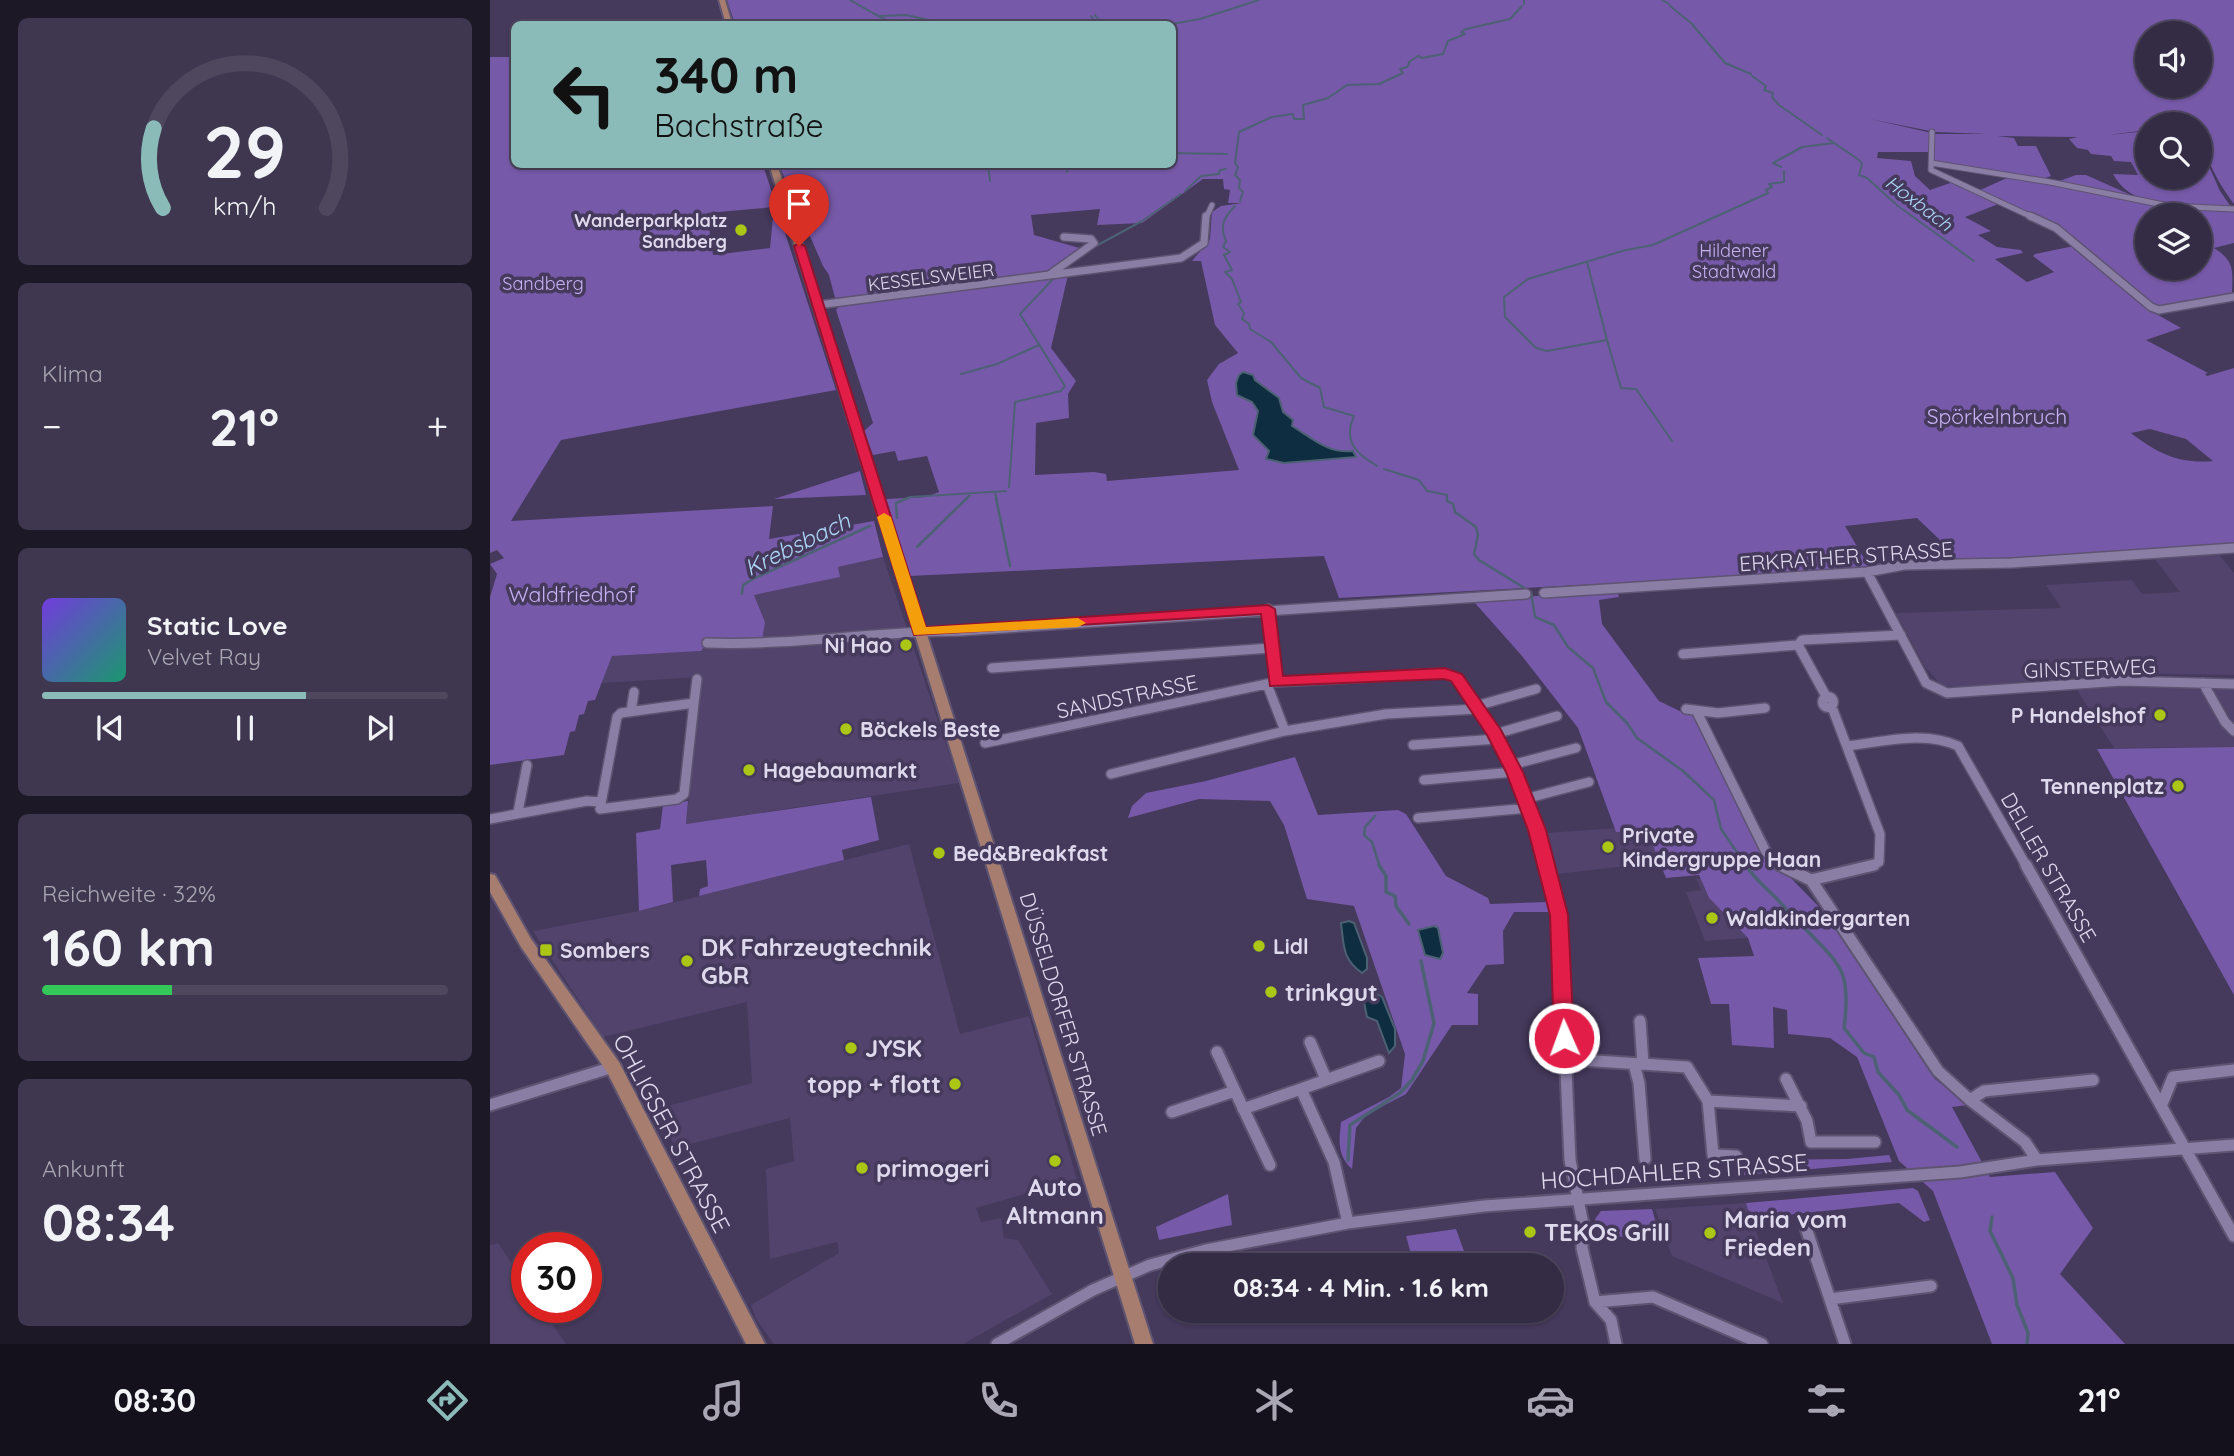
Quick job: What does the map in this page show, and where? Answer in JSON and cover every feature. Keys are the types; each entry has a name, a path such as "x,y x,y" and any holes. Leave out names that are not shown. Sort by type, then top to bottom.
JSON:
{"main road":[{"path":"722,0 728,21"},
{"name":"DÜSSELDORFER STRASSE","path":"774,168 1144,1344"},
{"name":"OHLIGSER STRASSE","path":"490,879 526,943 612,1067 756,1344"}],"street":[{"path":"1932,132 1931,170 2056,228 2157,310 2234,297"},
{"path":"1931,163 2050,182 2169,206 2234,209"},
{"name":"KESSELSWEIER","path":"818,305 1181,258 1204,243 1206,214 1212,205"},
{"name":"KESSELSWEIER","path":"1048,276 1094,243 1091,239 1064,237"},
{"name":"ERKRATHER STRASSE","path":"1544,593 1867,572 1904,565 2000,564 2234,548"},
{"path":"1867,572 1926,683 1947,693"},
{"path":"707,643 760,645 920,632 1526,594"},
{"path":"1268,609 1271,683 1285,731"},
{"path":"1683,653 1798,645 1802,640 1901,635"},
{"path":"1798,645 1827,698"},
{"path":"992,668 1271,648"},
{"name":"SANDSTRASSE","path":"985,743 1271,683 1445,673 1456,677 1496,736 1513,769 1527,803 1559,915 1570,1160 1583,1224 1582,1248 1595,1302 1611,1320 1616,1344"},
{"path":"694,702 631,711 617,716 600,809 677,799 684,794 697,679"},
{"name":"GINSTERWEG","path":"1947,693 2122,681 2234,684"},
{"path":"2203,683 2225,722 2234,731"},
{"path":"1111,774 1285,731 1386,714 1477,708 1536,689"},
{"path":"631,711 634,692"},
{"path":"1686,709 1697,712 1765,708"},
{"path":"1811,880 1873,866 1880,862 1880,834 1833,710"},
{"path":"1697,712 1766,852 1777,864 1811,880 1938,1071 1970,1100 2025,1142 2037,1160"},
{"path":"1413,745 1496,736 1557,716"},
{"name":"DELLER STRASSE","path":"1847,746 1930,739 1944,740 1958,746 2234,1236"},
{"path":"1424,780 1513,769 1576,748"},
{"path":"517,812 527,765"},
{"path":"1418,818 1527,803 1589,782"},
{"path":"490,819 517,812 601,802"},
{"path":"1640,1021 1639,1083 1645,1159"},
{"path":"1310,1042 1326,1079"},
{"path":"1217,1052 1270,1165"},
{"path":"1565,1059 1687,1067 1708,1101 1713,1155 1736,1156"},
{"path":"1243,1109 1379,1061"},
{"path":"490,1105 612,1067"},
{"path":"2162,1104 2173,1077 2234,1070"},
{"path":"1970,1100 1984,1091 2092,1080"},
{"path":"1301,1089 1334,1162 1348,1223"},
{"path":"1172,1112 1235,1091"},
{"path":"1708,1101 1795,1106 1811,1142 1875,1142"},
{"name":"HOCHDAHLER STRASSE","path":"997,1344 1093,1290 1155,1264 1206,1250 1348,1223 1427,1212 1577,1198 1960,1172 2037,1160 2234,1145"},
{"path":"1805,1228 1845,1344"},
{"path":"1830,1299 1931,1286"},
{"path":"1595,1302 1653,1297 1762,1344"}],"shaded area":[{"path":"2217,552 2234,573 2234,675 2107,673 1975,686 1942,686 1925,667 1896,613 2061,608 2046,585 2132,580 2142,594 2180,592 2153,557"},
{"path":"883,557 959,783 686,824 702,677 601,683 612,656 701,651 709,640 765,622 754,595 839,577 838,567"},
{"path":"2093,687 2234,688 2234,747 2114,748 2077,690"},
{"name":"Private Kindergruppe Haan","path":"1658,825 1670,861 1557,874 1547,833"},
{"path":"909,844 960,1034 1029,1016 1077,1179 976,1208 981,1222 1001,1218 1004,1238 1018,1240 1052,1294 963,1344 774,1344 756,1319 751,1305 839,1253 837,1242 770,1259 766,1169 794,1161 790,1118 675,1148 657,1109 752,1083 747,1002 603,1037 533,931 639,911"},
{"name":"Waldkindergarten","path":"1696,878 1701,879 1709,898 1748,938 1705,941 1686,892 1701,890"},
{"name":"Maria vom Frieden","path":"1746,1203 1783,1303 1672,1256 1655,1209"},
{"path":"498,1243 511,1262 511,1323 552,1323 566,1344 490,1344 490,1245"}],"green space":[{"name":"Hildener Stadtwald","path":"727,0 2234,0 2234,204 2212,168 2212,112 2135,112 2135,132 2108,135 2135,132 2135,169 2131,162 2114,161 2111,156 2091,154 2088,150 2077,148 2069,139 2078,137 1997,136 2014,138 2018,146 2036,146 2051,176 2042,179 1932,162 1935,134 1987,134 1935,132 1870,119 1932,133 1930,152 1878,152 1877,158 1911,161 1915,176 1930,190 1953,182 2001,203 1965,217 1991,231 1978,235 1997,247 2021,250 2023,253 1995,259 2027,282 2054,272 2033,256 2035,254 2074,246 2153,312 2181,328 2146,340 2208,373 2205,374 2207,376 2234,368 2234,545 1935,562 1919,544 1940,540 1917,518 1845,526 1868,565 1859,570 1339,598 1324,556 910,576 886,499 926,497 939,492 927,456 898,461 895,451 873,455 864,431 873,423 836,310 839,306 1068,275 1051,348 1076,381 1068,394 1069,418 1036,423 1035,475 1094,472 1106,474 1107,481 1239,470 1212,402 1207,380 1219,364 1238,353 1215,325 1201,261 1192,261 1210,239 1212,212 1221,206 1242,203 1228,203 1230,190 1224,189 1223,179 1203,179 1142,223 1097,225 1100,209 1031,215 1034,235 1083,249 1050,274 835,298 829,275 780,168 1176,168 1176,21 734,21","holes":["2150,429 2186,439 2213,461 2190,461 2170,456 2131,433"]},
{"path":"490,57 511,57 511,168 764,168 836,390 561,440 511,521 773,506 769,539 874,521 883,557 838,567 840,577 754,595 765,622 762,641 709,640 701,651 612,656 595,700 588,701 584,714 579,715 575,731 570,732 564,755 490,765 490,597 497,574 490,564 504,558 497,550 490,553","holes":["774,207 770,248 713,255 707,213"]},
{"name":"Hildener Stadtwald","path":"2212,173 2231,207 2212,207 2212,203 2149,201 2122,186 2113,174 2135,175 2135,189 2212,189"},
{"path":"2076,175 2086,175 2131,195 2125,197 2154,203 2135,203 2135,280 2212,280 2212,209 2234,211 2234,243 2214,248 2231,266 2232,293 2161,307 2154,306 2062,231 1978,191 2009,177 2054,183"},
{"path":"860,471 866,495 774,499"},
{"path":"1618,593 1619,597 1599,600 1602,624 1659,701 1688,715 1703,716 1782,869 1826,914 1935,1079 1968,1105 1952,1107 1990,1177 2055,1172 2093,1228 2060,1274 2125,1344 1992,1344 1933,1191 1899,1161 1857,1057 1830,1038 1788,1034 1787,1010 1773,1007 1774,1048 1732,1045 1729,1004 1711,1004 1698,958 1754,956 1748,938 1709,898 1699,875 1666,878 1647,831 1616,832 1578,728 1522,656 1475,603 1513,597"},
{"path":"2234,747 2234,995 2097,749"},
{"path":"1295,757 1318,815 1398,810 1406,814 1446,876 1488,898 1490,904 1548,902 1550,912 1514,912 1503,931 1504,964 1486,965 1467,993 1478,994 1478,1025 1452,1025 1406,1094 1366,1115 1356,1128 1352,1169 1341,1153 1341,1122 1401,1088 1405,1054 1354,906 1307,899 1284,825 1270,801 1199,799 1128,818 1132,806 1146,793 1206,781"},
{"path":"871,797 879,840 842,850 844,860 699,896 700,889 708,886 706,860 671,865 673,902 639,911 636,833 660,829 663,805 688,801 686,824"},
{"path":"1889,1155 1892,1162 1744,1175 1745,1167 1755,1160 1847,1159"},
{"path":"1913,1188 1918,1191 1930,1220 1924,1222 1899,1203 1759,1218 1748,1210 1746,1203"},
{"path":"1228,1194 1232,1225 1159,1240 1156,1227"},
{"path":"1652,1209 1659,1233 1600,1239 1595,1219 1601,1211"},
{"path":"1456,1229 1465,1253 1411,1253 1406,1236"}],"water":[{"path":"1243,372 1253,375 1255,380 1279,398 1283,412 1293,420 1292,426 1328,448 1353,451 1356,457 1284,463 1266,459 1269,451 1253,435 1258,411 1252,402 1237,395 1236,383"},
{"path":"1341,923 1354,923 1367,958 1367,969 1362,973 1351,963 1345,951"},
{"path":"1434,926 1438,928 1443,953 1440,959 1425,955 1418,930"},
{"path":"1377,994 1382,997 1395,1029 1395,1046 1389,1053 1377,1021 1367,1017 1363,997"}],"waterway":[{"path":"850,0 871,12"},
{"path":"1176,23 1200,19 1259,0"},
{"name":"Hoxbach","path":"1662,0 1669,4"},
{"path":"1408,66 1409,62 1418,56 1422,58 1443,54 1448,41 1465,34 1461,32 1466,29 1510,19 1522,6"},
{"name":"Hoxbach","path":"1670,6 1691,23 1725,63 1751,74"},
{"path":"873,13 888,21"},
{"path":"880,16 906,15 933,21"},
{"path":"1095,15 1100,21"},
{"path":"1091,16 1095,21"},
{"path":"1240,201 1243,192 1239,188 1240,180 1235,175 1238,167 1235,163 1239,132 1272,117 1293,114 1294,119 1304,119 1303,105 1328,98 1347,85 1379,84 1403,73 1400,69 1407,67"},
{"name":"Hoxbach","path":"1752,76 1766,86 1764,90 1773,93 1772,97 1779,105 1822,135"},
{"name":"Hoxbach","path":"1827,138 1859,160"},
{"path":"1781,167 1773,163 1802,147 1834,143"},
{"path":"1176,153 1227,154"},
{"name":"Hoxbach","path":"1860,161 1862,164 1859,175 1867,178 1898,206 1974,261"},
{"path":"988,168 990,181"},
{"name":"Krebsbach","path":"1185,191 1201,176 1219,174 1220,170 1226,169"},
{"path":"1607,340 1547,351 1536,348 1505,317 1504,297 1528,279 1626,250 1653,245 1768,193 1766,190 1772,187 1769,184 1784,182 1784,171"},
{"name":"Krebsbach","path":"1096,246 1142,221 1181,194"},
{"path":"1235,206 1224,222 1226,241 1223,247 1230,252 1224,255 1232,270 1225,272 1232,279 1241,302 1238,304 1244,313 1242,319 1249,324 1250,329 1271,342 1301,378 1320,388 1324,407 1354,416 1350,433 1353,446 1377,466"},
{"path":"1587,262 1607,340"},
{"name":"Krebsbach","path":"1009,487 1015,402 1061,391 1065,386 1020,314 1056,276"},
{"path":"1607,340 1621,388 1636,389 1672,441"},
{"path":"961,374 997,364 1039,345"},
{"path":"1384,469 1419,480 1427,491 1447,495 1447,501 1453,504 1455,512 1476,527 1478,535 1474,554 1479,560 1531,592 1535,617 1554,625 1568,647 1593,668 1606,702 1627,723 1637,738 1683,771 1714,800 1721,829 1747,867"},
{"name":"Krebsbach","path":"972,493 1006,491"},
{"path":"995,492 997,500"},
{"name":"Krebsbach","path":"903,500 910,497 972,493"},
{"name":"Krebsbach","path":"967,498 972,493"},
{"name":"Krebsbach","path":"897,518 896,503 908,498"},
{"path":"917,547 967,498"},
{"path":"996,498 1010,566"},
{"name":"Krebsbach","path":"742,594 743,585 755,578 870,526"},
{"path":"1375,816 1365,827 1364,835 1372,842 1380,866"},
{"path":"1746,865 1788,912"},
{"path":"1380,866 1386,876 1386,892 1395,896 1396,906 1409,924"},
{"path":"1800,923 1840,968 1846,992 1844,1028 1864,1053 1874,1057 1878,1072 1899,1095 1907,1110 1957,1147"},
{"path":"1348,1160 1350,1125 1400,1093 1412,1080 1423,1061 1434,1023 1421,961"},
{"path":"1992,1217 1990,1231 2013,1278 2017,1305 2028,1333 2027,1344"}],"slow traffic":[{"path":"884,517 920,632 1078,623"}],"place":[{"name":"Wanderparkplatz Sandberg","path":"741,230"},
{"name":"Ni Hao","path":"906,645"},
{"name":"P Handelshof","path":"2160,715"},
{"name":"Böckels Beste","path":"846,729"},
{"name":"Hagebaumarkt","path":"749,770"},
{"name":"Tennenplatz","path":"2178,786"},
{"name":"Private Kindergruppe Haan","path":"1608,847"},
{"name":"Bed&Breakfast","path":"939,853"},
{"name":"Waldkindergarten","path":"1712,918"},
{"name":"Lidl","path":"1259,946"},
{"name":"Sombers","path":"546,950"},
{"name":"DK Fahrzeugtechnik GbR","path":"687,961"},
{"name":"trinkgut","path":"1271,992"},
{"name":"JYSK","path":"851,1048"},
{"name":"topp + flott","path":"955,1084"},
{"name":"Auto Altmann","path":"1055,1161"},
{"name":"primogeri","path":"862,1168"},
{"name":"TEKOs Grill","path":"1530,1232"},
{"name":"Maria vom Frieden","path":"1710,1233"}],"route":[{"path":"799,246 920,632 1268,609 1276,682 1445,673 1456,677 1495,734 1514,772 1537,830 1559,915 1564,1038"}],"park label":[{"name":"Sandberg","path":"543,283"},
{"name":"Spörkelnbruch","path":"1997,416"},
{"name":"Waldfriedhof","path":"572,594"}]}
